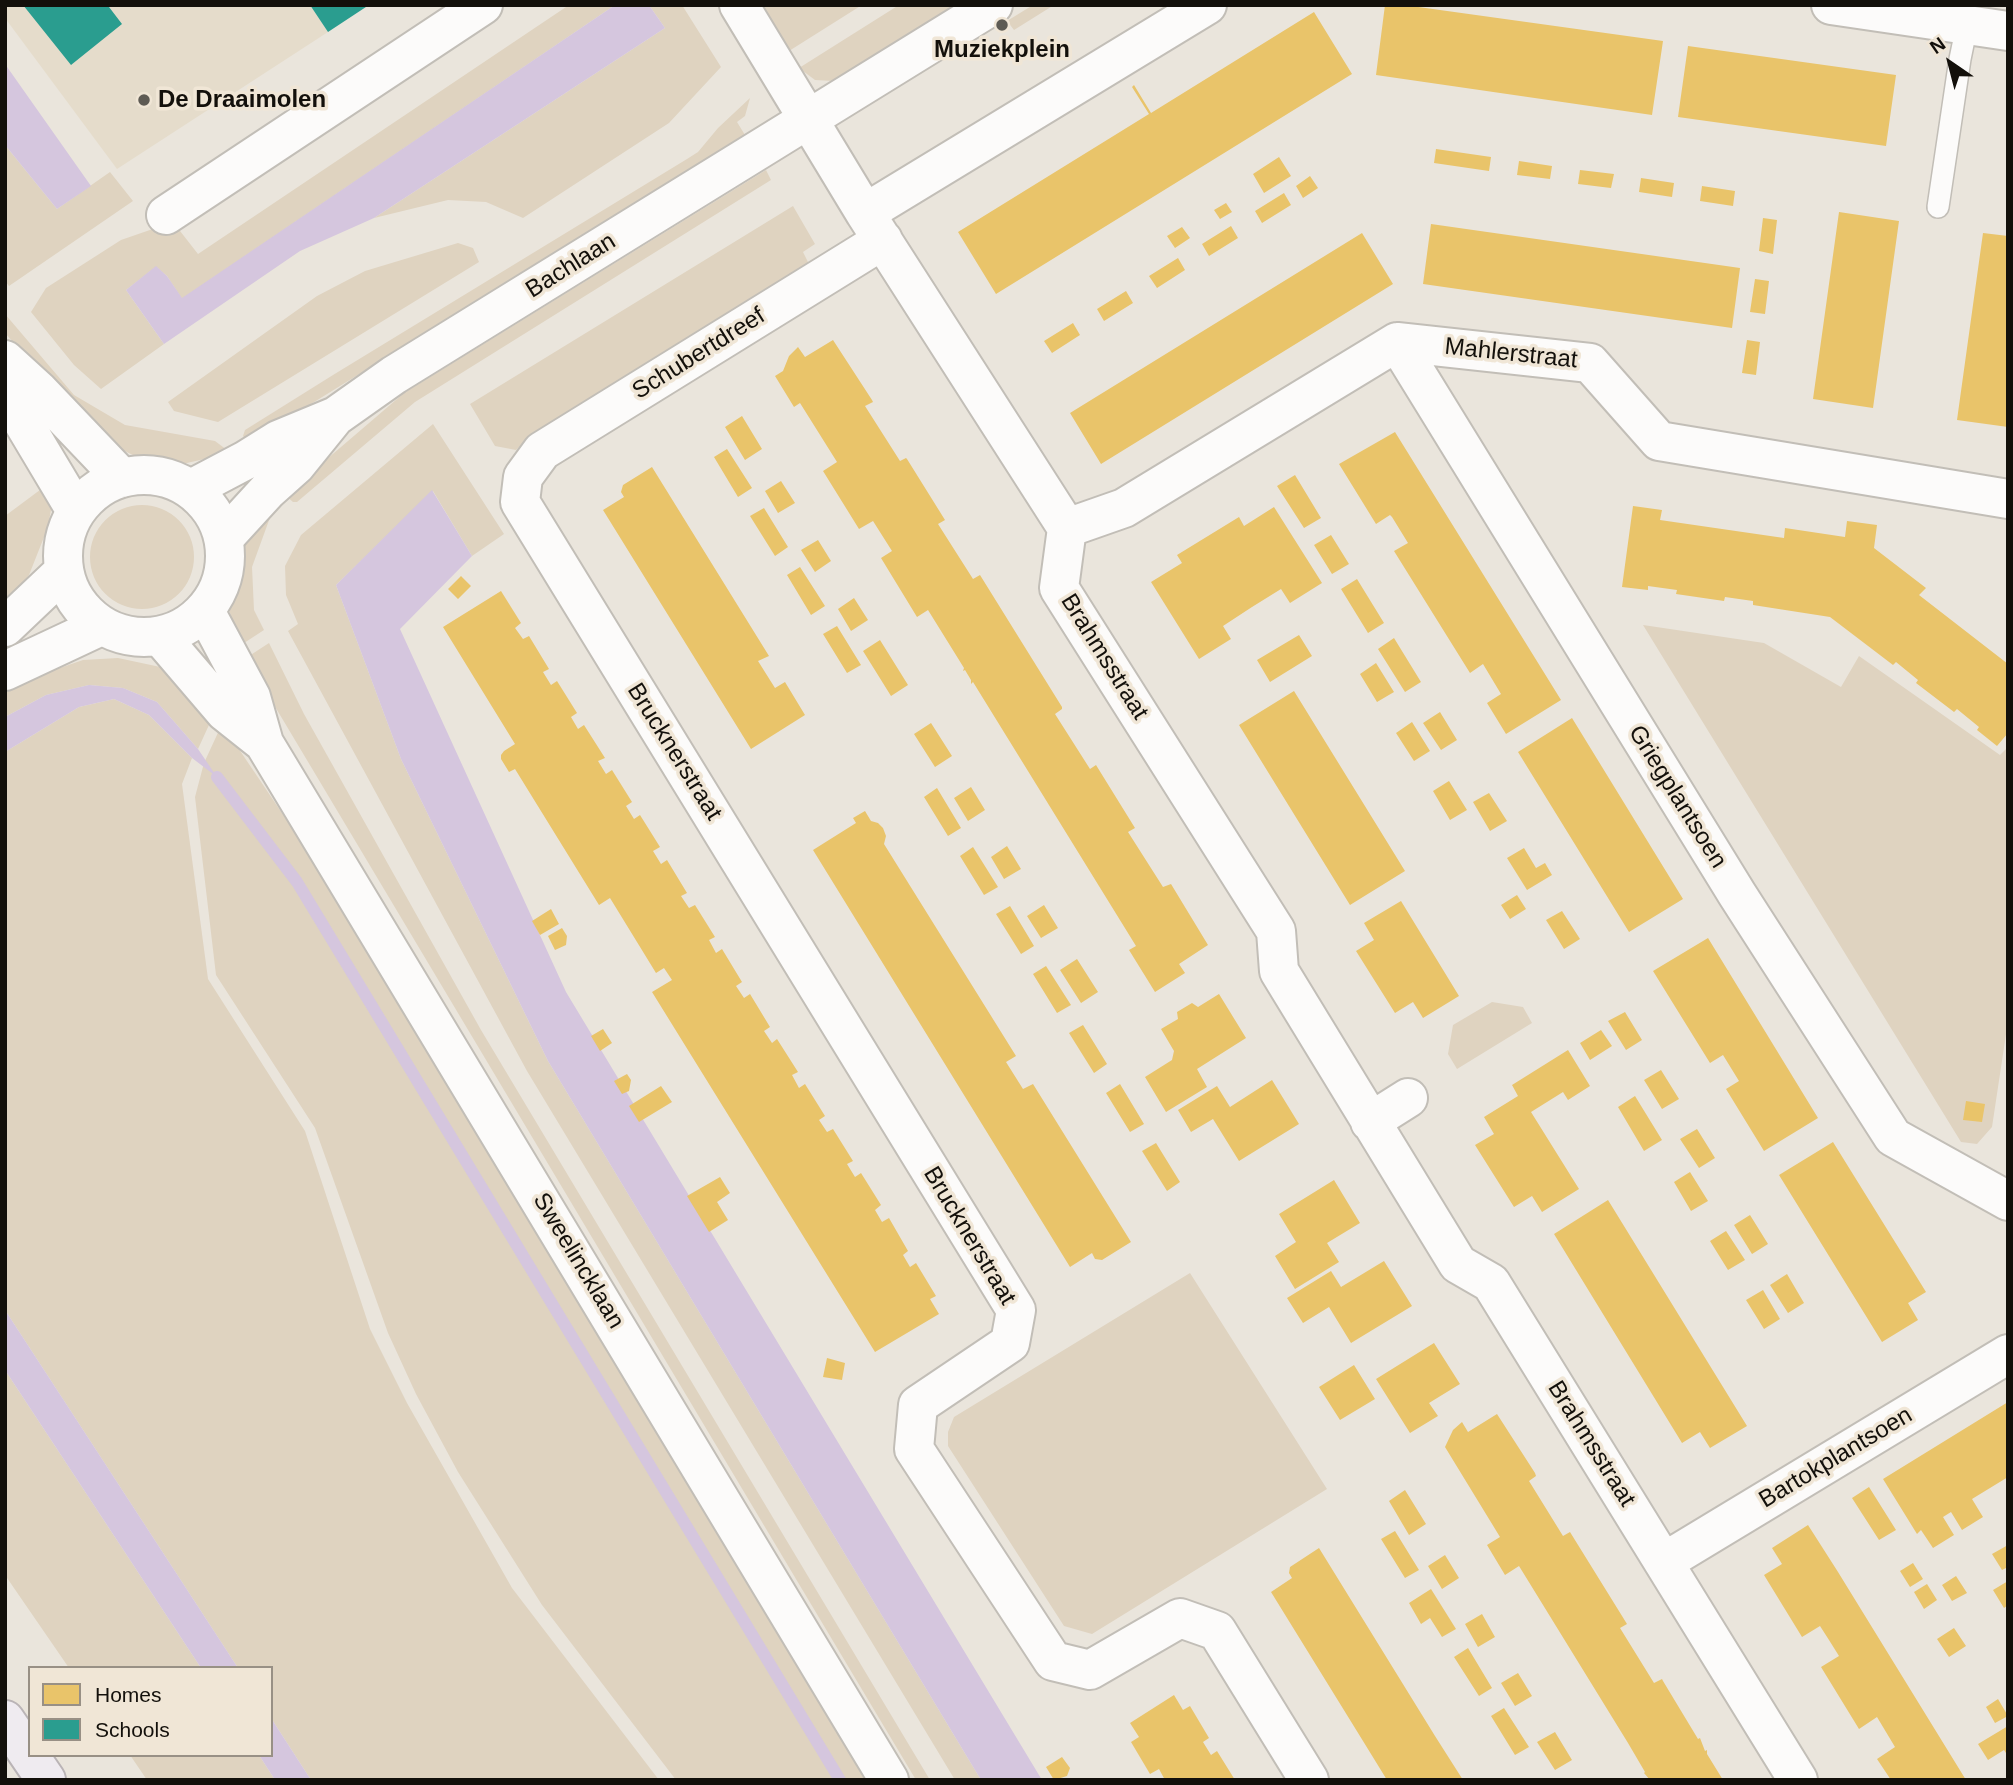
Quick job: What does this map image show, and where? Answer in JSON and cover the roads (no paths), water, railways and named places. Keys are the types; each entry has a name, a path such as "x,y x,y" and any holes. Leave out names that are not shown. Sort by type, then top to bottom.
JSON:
{"highway":[{"path":"5,1720 28,1754"},
{"path":"30,1757 46,1780"}],"street":[{"path":"166,215 483,5"},
{"path":"739,5 808,121 1067,528 1124,508 1397,342"},
{"name":"Bachlaan","path":"191,489 278,440 336,415 394,375 993,5"},
{"name":"Schubertdreef","path":"523,477 542,451 1207,5"},
{"path":"1831,5 2008,31"},
{"name":"Mahlerstraat","path":"1397,342 1590,363 1659,441 2008,499"},
{"name":"Griegplantsoen","path":"1397,342 1737,894 1893,1137 2008,1201"},
{"path":"5,360 39,391 122,478"},
{"path":"5,392 76,511"},
{"name":"Bachlaan","path":"224,538 296,465 336,415"},
{"path":"151,475 165,477 191,489 212,510 224,538 225,569 218,591 205,611 177,631 160,636 129,636 101,626 77,602 64,571 64,540 76,511 96,490 122,478 151,475"},
{"name":"Brucknerstraat","path":"523,477 520,502 1016,1310 1010,1343 918,1405 914,1449 1053,1661 1090,1670 1180,1618 1217,1631 1309,1780"},
{"name":"Brahmsstraat","path":"1067,528 1059,588 1276,931 1279,971 1458,1264 1491,1283 1798,1780"},
{"path":"5,627 64,571"},
{"name":"Sweelincklaan","path":"205,611 251,697 264,743 890,1780"},
{"path":"5,671 101,626"},
{"name":"Sweelincklaan","path":"160,636 225,712 264,743"},
{"path":"1370,1122 1408,1098"},
{"name":"Bartokplantsoen","path":"1664,1562 2008,1354"}],"lane":[{"path":"1938,207 1967,25"}],"waterway":[{"path":"217,777 297,882 840,1780"}],"place":[{"name":"Muziekplein","path":"1002,25"},
{"name":"De Draaimolen","path":"144,100"}]}
